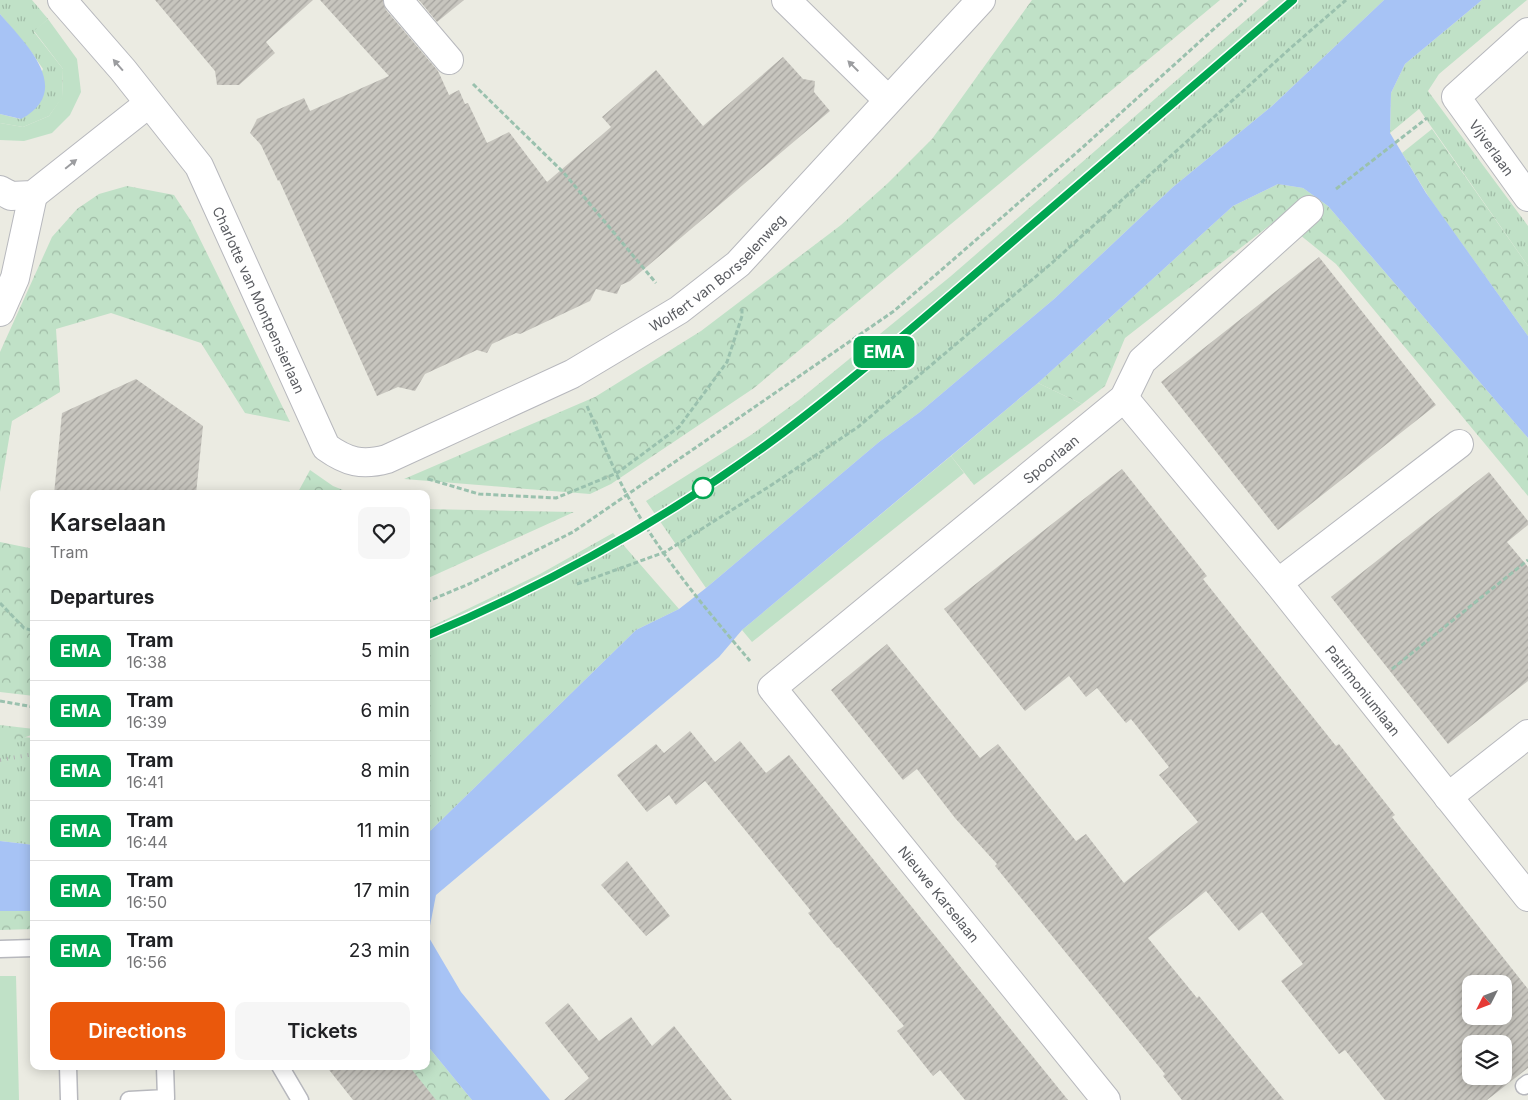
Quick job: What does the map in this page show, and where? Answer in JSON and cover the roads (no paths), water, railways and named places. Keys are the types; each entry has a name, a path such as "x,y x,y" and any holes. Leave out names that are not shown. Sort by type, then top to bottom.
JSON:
{"street":[{"name":"Charlotte van Montpensierlaan","path":"62,0 123,70 148,104 199,166 326,447 343,459 370,464 387,459"},
{"path":"398,0 449,60"},
{"path":"786,0 888,100"},
{"name":"Wolfert van Borsselenweg","path":"387,459 572,374 679,310 738,264 981,0"},
{"name":"Vijverlaan","path":"1528,32 1456,97 1528,197"},
{"path":"0,190 11,196 33,194 148,104"},
{"path":"0,312 15,278 33,194"},
{"name":"Spoorlaan","path":"772,688 1124,398 1142,361 1309,210"},
{"name":"Patrimoniumlaan","path":"1124,398 1278,583 1528,897"},
{"path":"1278,583 1459,444"},
{"name":"Nieuwe Karselaan","path":"772,688 1106,1100"},
{"path":"1448,797 1528,734"}],"lane":[{"path":"0,948 30,948"},
{"path":"68,1070 69,1100"},
{"path":"129,1100 166,1098 165,1070"},
{"path":"282,1070 300,1100"}],"water":[{"path":"1384,0 1482,0 1405,64 1391,93 1390,133 1426,193 1528,336 1528,438 1328,206 1303,188 1278,184 1233,206 1038,383 742,630 719,657 436,895 430,926 430,831 636,630 679,609 879,442 920,412 1054,299 1173,187 1272,106"},
{"path":"0,14 32,52 40,66 45,81 44,94 37,107 21,119 0,114"},
{"path":"0,841 30,845 30,911 0,911"},
{"path":"430,939 461,992 550,1100 472,1100 430,1049"}],"railway":[{"path":"430,634 520,594 566,570 656,519 742,462 815,407 904,334 1293,0"},
{"path":"0,760 30,755"}],"tram line":[{"name":"EMA","path":"430,634 542,581 611,543 703,488 758,450 897,342 1293,0"}]}
